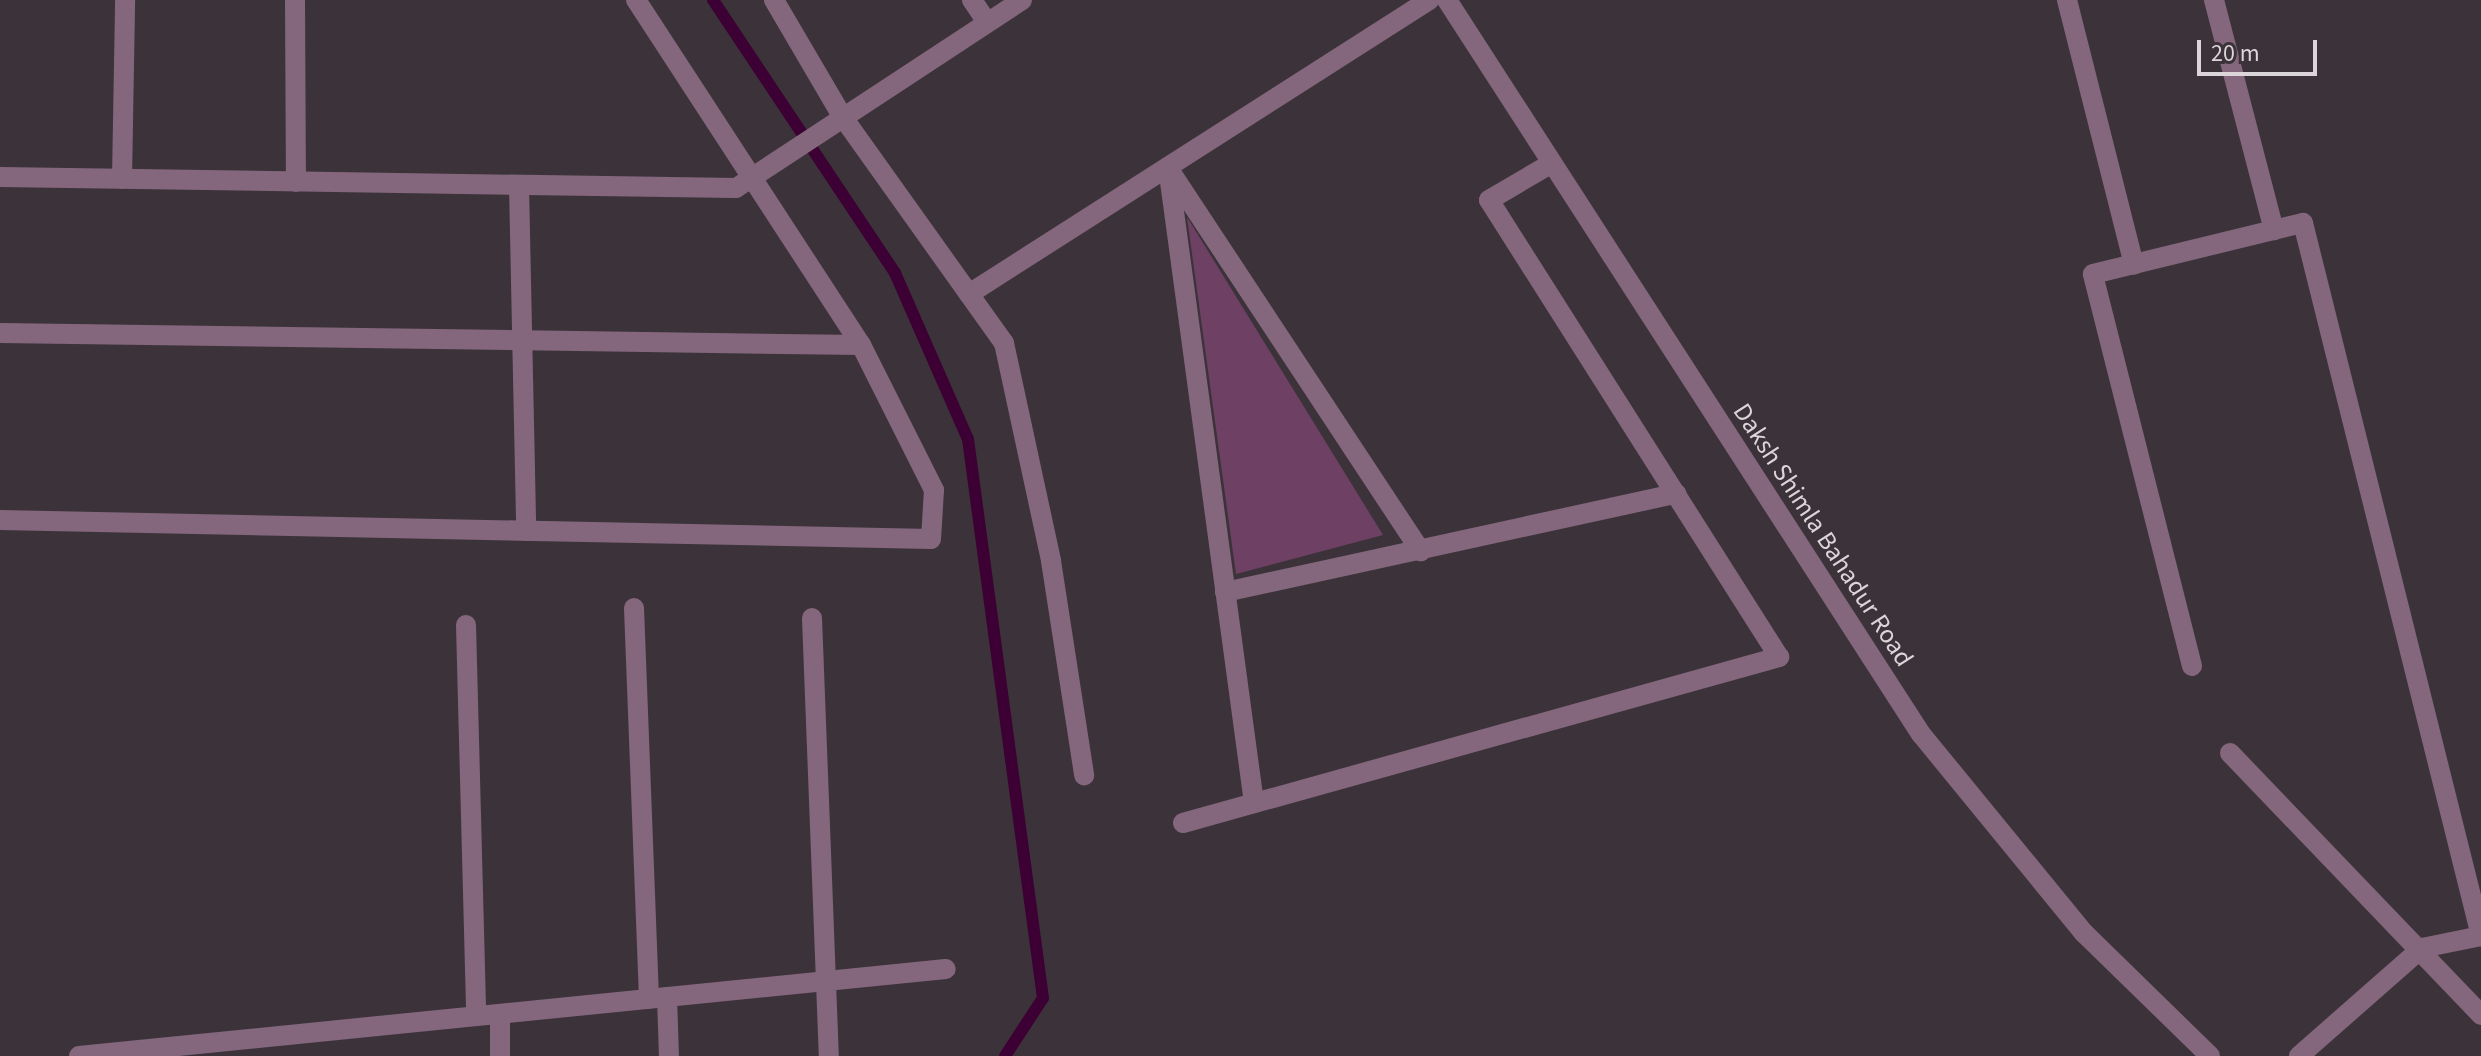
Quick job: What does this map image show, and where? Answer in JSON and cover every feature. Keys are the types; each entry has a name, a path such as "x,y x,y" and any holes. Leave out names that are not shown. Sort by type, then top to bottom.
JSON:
{"street":[{"path":"122,179 125,0"},
{"path":"295,0 296,182"},
{"path":"0,520 931,539 934,490 861,345 749,179 636,0"},
{"path":"774,0 836,120 1004,343 1051,561 1084,775"},
{"path":"972,0 987,22"},
{"path":"0,177 736,188 1022,0"},
{"path":"969,294 1429,0"},
{"name":"Daksh Shimla Bahadur Road","path":"1447,0 1921,734 2084,933 2210,1056"},
{"path":"2067,0 2134,265"},
{"path":"2214,0 2274,230"},
{"path":"1183,823 1779,657 1489,200 1552,163"},
{"path":"1168,167 1421,551"},
{"path":"1168,167 1254,803"},
{"path":"519,185 526,531"},
{"path":"2192,666 2093,274 2303,223 2481,936 2422,948 2299,1056"},
{"path":"0,333 861,345"},
{"path":"1225,592 1676,494"},
{"path":"634,608 658,998 669,1056"},
{"path":"812,618 829,1056"},
{"path":"466,625 476,1016"},
{"path":"2230,753 2422,948 2481,1015"},
{"path":"79,1056 946,969"},
{"path":"500,1014 500,1056"}],"shaded area":[{"path":"1187,217 1383,535 1236,574"}],"waterway":[{"path":"713,0 895,273 968,439 1043,998 1005,1056"}]}
